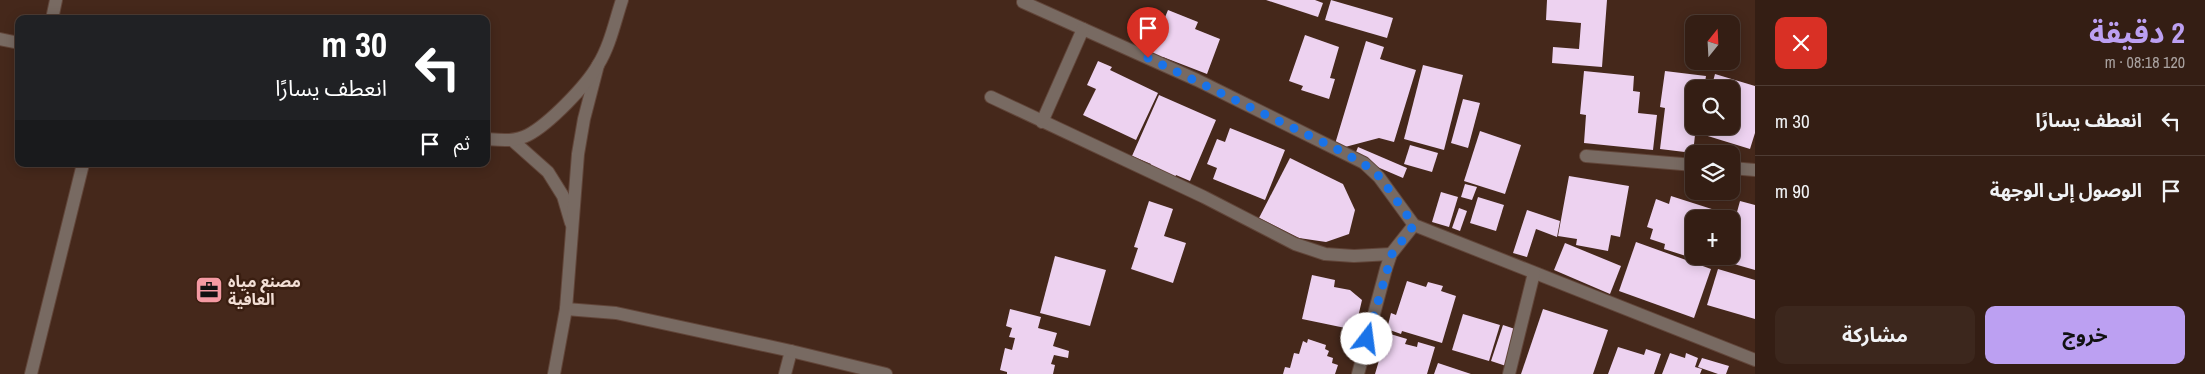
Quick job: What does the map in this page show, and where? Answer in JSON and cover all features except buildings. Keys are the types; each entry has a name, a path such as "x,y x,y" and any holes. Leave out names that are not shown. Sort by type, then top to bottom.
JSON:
{"street":[{"path":"53,15 56,0"},
{"path":"554,374 566,309 574,230 578,154 584,119 598,65 612,32 622,0"},
{"path":"1023,2 1197,80 1364,164 1380,177 1414,225 1755,360"},
{"path":"1042,122 1082,29"},
{"path":"0,39 15,42"},
{"path":"490,139 512,140 528,135 547,122 573,96 598,65"},
{"path":"991,97 1204,197 1295,244 1325,254 1354,256 1392,254"},
{"path":"512,140 548,172 563,196 574,230"},
{"path":"1586,156 1685,164"},
{"path":"31,374 82,167"},
{"path":"1740,169 1755,170"},
{"path":"1358,374 1386,269 1392,254 1414,225"},
{"path":"1509,374 1534,273"},
{"path":"566,309 616,313 886,374"},
{"path":"785,374 791,351"}],"place":[{"name":"مصنع مياه العافية","path":"209,290"}],"route":[{"path":"1148,58 1335,148 1364,164 1380,177 1414,225 1392,254 1386,269 1367,339"}]}
